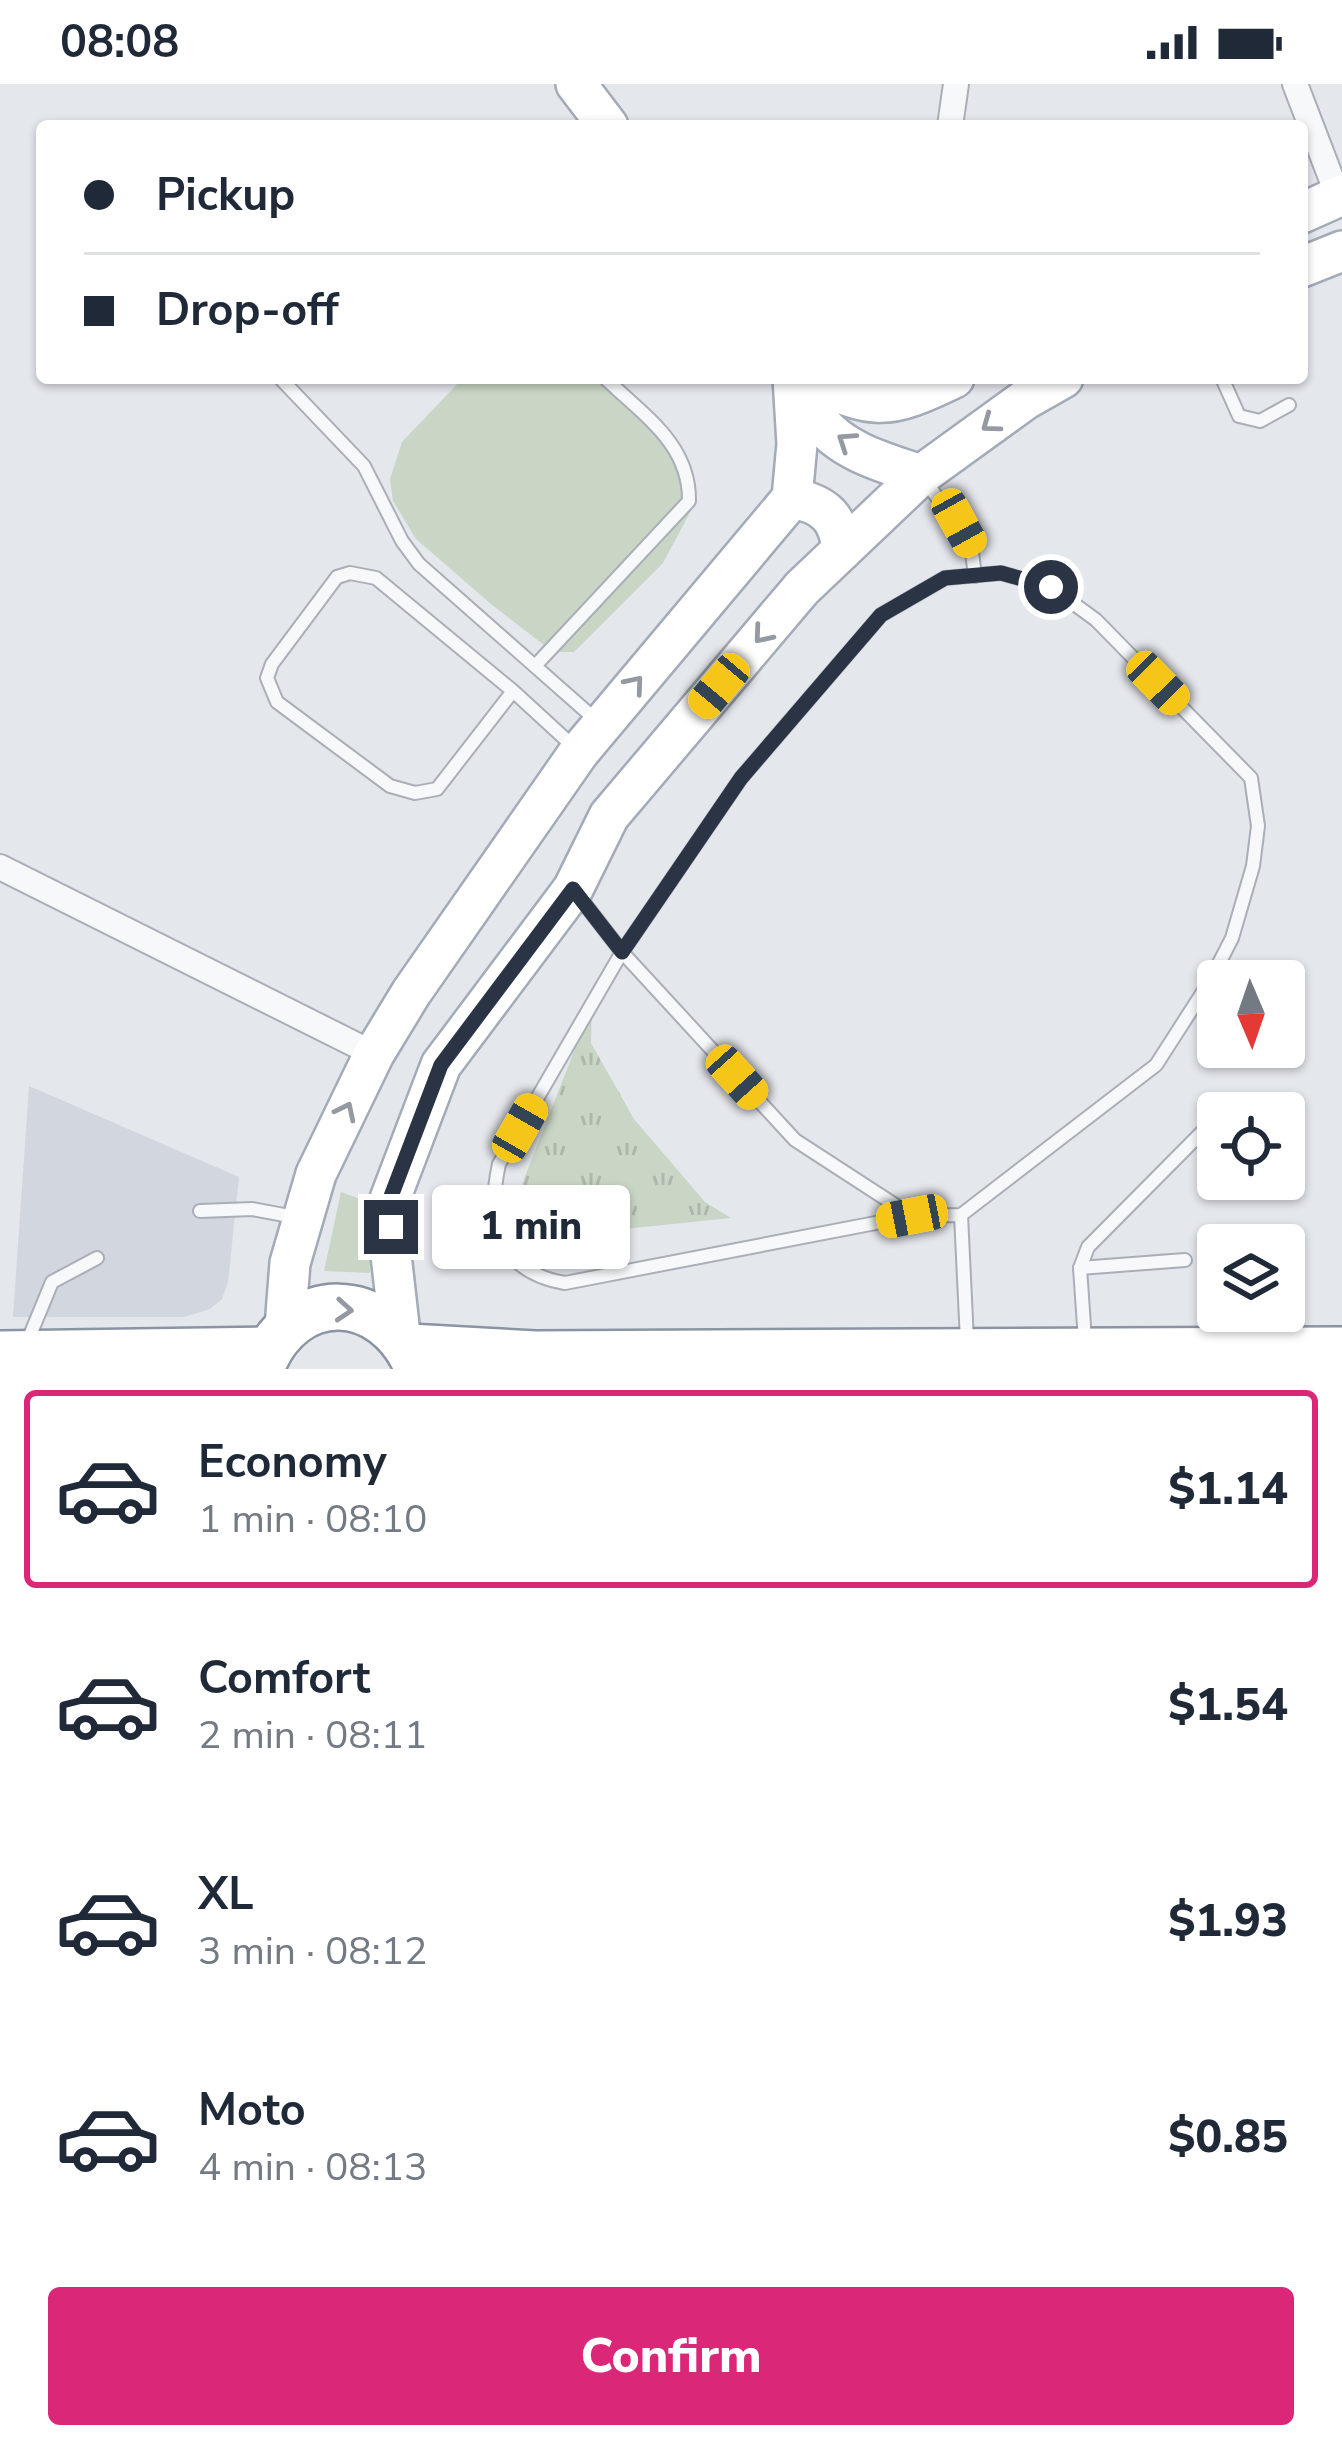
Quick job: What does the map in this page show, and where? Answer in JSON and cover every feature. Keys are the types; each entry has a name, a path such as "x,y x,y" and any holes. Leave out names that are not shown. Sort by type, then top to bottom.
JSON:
{"highway":[{"path":"11,1354 271,1349 307,1313 332,1307 381,1318 409,1350 535,1354 1342,1350"}],"main road":[{"path":"576,84 603,120"},
{"path":"1308,210 1340,196"},
{"path":"1308,265 1342,251"},
{"path":"271,1349 316,1174 374,1054 590,738 792,498 795,384"},
{"path":"799,384 821,422 841,440 920,475"},
{"path":"820,384 853,401 885,404 939,384"},
{"path":"409,1350 391,1255 390,1199 441,1065 573,889 609,816 802,588 920,475 1052,384"},
{"path":"792,498 828,512 840,528 842,550"}],"street":[{"path":"951,120 956,84"},
{"path":"1295,84 1340,196"},
{"path":"0,867 374,1054"}],"lane":[{"path":"286,384 364,466 419,564 535,666 590,738"},
{"path":"535,666 689,501 689,475 677,449 611,384"},
{"path":"1225,384 1239,416 1260,421 1288,405"},
{"path":"920,475 971,544 975,576"},
{"path":"513,691 437,789 415,793 390,786 277,702 267,678 272,664 338,577 350,573 376,578 513,691 590,738"},
{"path":"1001,573 1051,587 1096,620 1251,778 1258,826 1253,866 1232,938 1156,1066 961,1215 912,1216 565,1283 537,1279 500,1239 493,1192 499,1164 622,952 741,778 881,615 945,578 1001,573"},
{"path":"573,889 622,952 795,1140 912,1216"},
{"path":"1085,1353 1080,1268 1088,1247 1197,1137"},
{"path":"200,1211 252,1209 301,1219"},
{"path":"961,1215 968,1354"},
{"path":"11,1354 52,1282 97,1258"},
{"path":"1080,1268 1185,1261"}],"shaded area":[{"path":"29,1086 239,1177 222,1299 210,1309 184,1317 13,1317"}],"green space":[{"path":"457,384 600,384 659,431 691,476 695,503 663,563 574,652 553,652 416,539 393,501 390,479 402,442"},
{"path":"592,1005 591,1043 634,1119 705,1202 731,1218 538,1238 514,1205"},
{"path":"341,1192 368,1202 370,1273 324,1271"}],"route":[{"path":"391,1227 390,1199 441,1065 573,889 622,952 741,778 881,615 945,578 1001,573 1051,587"}]}
